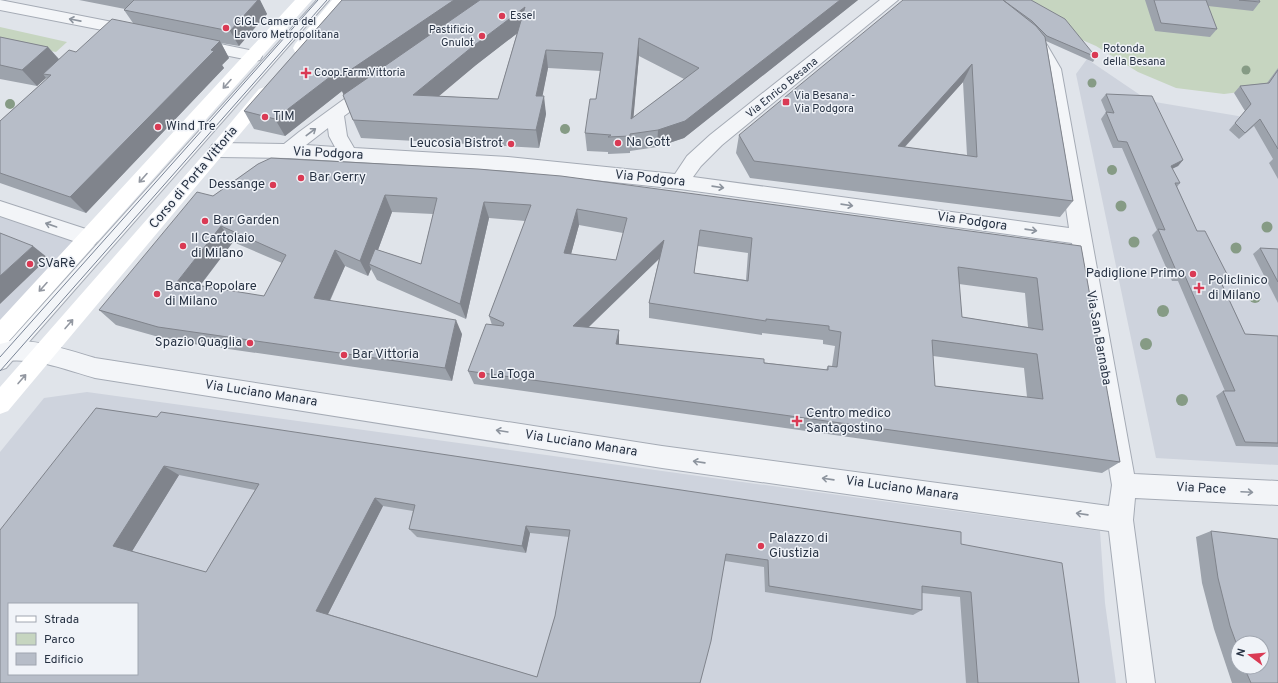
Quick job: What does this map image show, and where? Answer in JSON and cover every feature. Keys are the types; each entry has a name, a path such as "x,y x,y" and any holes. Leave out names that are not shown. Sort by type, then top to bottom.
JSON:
{"street":[{"path":"3,350 88,238 304,0"},
{"path":"292,60 340,0"},
{"name":"Via Enrico Besana","path":"680,182 694,162 716,140 890,0"},
{"name":"Via San Barnaba","path":"982,0 1034,40 1050,59 1056,83 1080,237 1124,485 1120,520 1141,683"},
{"path":"0,5 108,33 151,35"},
{"path":"182,41 254,56"},
{"path":"288,152 335,114 387,77"},
{"name":"Corso di Porta Vittoria","path":"0,404 218,150 277,78"},
{"path":"335,114 338,136 350,155"},
{"name":"Via Podgora","path":"218,150 288,152 508,164 680,182 1080,237"},
{"path":"0,208 88,238"},
{"name":"Via Luciano Manara","path":"3,350 44,353 95,368 646,454 1120,520"},
{"name":"Via Pace","path":"1124,485 1278,493"}],"lane":[{"path":"3,350 189,150 323,0"},
{"path":"189,150 218,150"}],"shaded area":[{"name":"Policlinico di Milano","path":"1087,59 1149,101 1250,118 1278,112 1278,465 1156,458 1076,74"},
{"path":"0,209 88,239 0,334"},
{"path":"87,392 1100,531 1105,603 1116,683 0,683 0,452 44,398"}],"green space":[{"path":"1021,0 1278,0 1278,69 1263,89 1224,94 1176,88 1138,72 1096,46 1073,36"},
{"path":"0,27 67,42 56,52 0,41"}],"building":[{"name":"CIGL Camera del Lavoro Metropolitana","path":"134,0 258,0 230,31 124,10"},
{"path":"342,0 454,0 337,79 335,73 275,119 244,111"},
{"path":"480,0 840,0 685,121 658,130 630,134 630,136 608,137 611,135 585,133 590,99 596,99 603,53 546,50 536,96 544,96 536,130 353,120 343,95","holes":["525,7 498,99 413,95 472,47","639,38 699,68 631,119"]},
{"path":"903,0 1003,0 1036,26 1045,37 1073,201 754,161 739,135","holes":["972,64 977,157 898,146"]},
{"path":"1003,0 1031,0 1065,19 1096,57 1047,36 1032,21"},
{"path":"1154,0 1206,0 1217,29 1161,23"},
{"path":"1239,0 1259,0 1260,2"},
{"path":"112,19 220,41 211,50 214,51 70,197 0,173 0,121 51,75 43,74 69,50 76,52"},
{"path":"0,37 48,47 22,70 0,65"},
{"path":"1278,70 1278,149 1260,119 1245,133 1235,123 1251,104 1240,86 1269,83"},
{"name":"Padiglione Primo","path":"1106,94 1152,96 1183,160 1171,166 1180,183 1175,183 1197,231 1205,231 1229,278 1218,276 1245,334 1278,336 1278,443 1245,442 1223,391 1235,391 1185,276 1178,275 1158,229 1165,230 1127,142 1118,141 1106,112 1114,113"},
{"path":"271,158 478,169 561,176 1081,246 1120,462 468,371 486,324 503,326 504,323 489,316 531,205 484,202 460,304 369,264 375,249 421,264 437,198 385,195 360,261 335,250 314,298 456,320 445,368 158,327 99,310 197,192 213,196 258,164","holes":["577,209 627,218 616,260 564,253","221,226 286,255 264,296 177,282","700,230 752,238 748,281 694,273","664,240 649,303 766,321 766,319 829,326 829,330 841,332 837,367 828,366 828,370 764,363 764,359 616,344 619,330 573,326","958,267 1037,278 1043,330 962,317","932,340 1037,354 1043,399 935,386"]},
{"path":"0,233 33,246 0,276"},
{"path":"1260,248 1278,249 1278,282"},
{"name":"Palazzo di Giustizia","path":"96,408 157,417 161,412 961,532 961,544 1062,563 1079,683 978,683 971,592 922,586 922,610 769,586 768,560 726,554 711,641 700,683 0,683 0,530","holes":["164,466 259,484 206,572 113,546","375,498 415,505 409,529 522,546 526,526 570,530 555,616 537,677 316,611"]},
{"path":"1211,531 1278,539 1278,683 1251,683 1248,675 1270,675 1270,635 1233,635 1218,578"}],"tram line":[{"path":"0,357 318,0"},
{"path":"0,371 327,0"}],"place":[{"name":"Essel","path":"502,16"},
{"name":"CIGL Camera del Lavoro Metropolitana","path":"226,28"},
{"name":"Pastificio Gnulot","path":"482,36"},
{"name":"Rotonda della Besana","path":"1095,55"},
{"name":"Coop.Farm.Vittoria","path":"306,73"},
{"name":"Via Besana - Via Podgora","path":"786,102"},
{"name":"TIM","path":"265,117"},
{"name":"Wind Tre","path":"158,127"},
{"name":"Na Gott","path":"618,143"},
{"name":"Leucosia Bistrot","path":"511,144"},
{"name":"Bar Gerry","path":"301,178"},
{"name":"Dessange","path":"273,185"},
{"name":"Bar Garden","path":"205,221"},
{"name":"Il Cartolaio di Milano","path":"183,246"},
{"name":"SVaRè","path":"30,264"},
{"name":"Padiglione Primo","path":"1193,274"},
{"name":"Policlinico di Milano","path":"1199,288"},
{"name":"Banca Popolare di Milano","path":"157,294"},
{"name":"Spazio Quaglia","path":"250,343"},
{"name":"Bar Vittoria","path":"344,355"},
{"name":"La Toga","path":"482,375"},
{"name":"Centro medico Santagostino","path":"797,421"},
{"name":"Palazzo di Giustizia","path":"761,546"}]}
